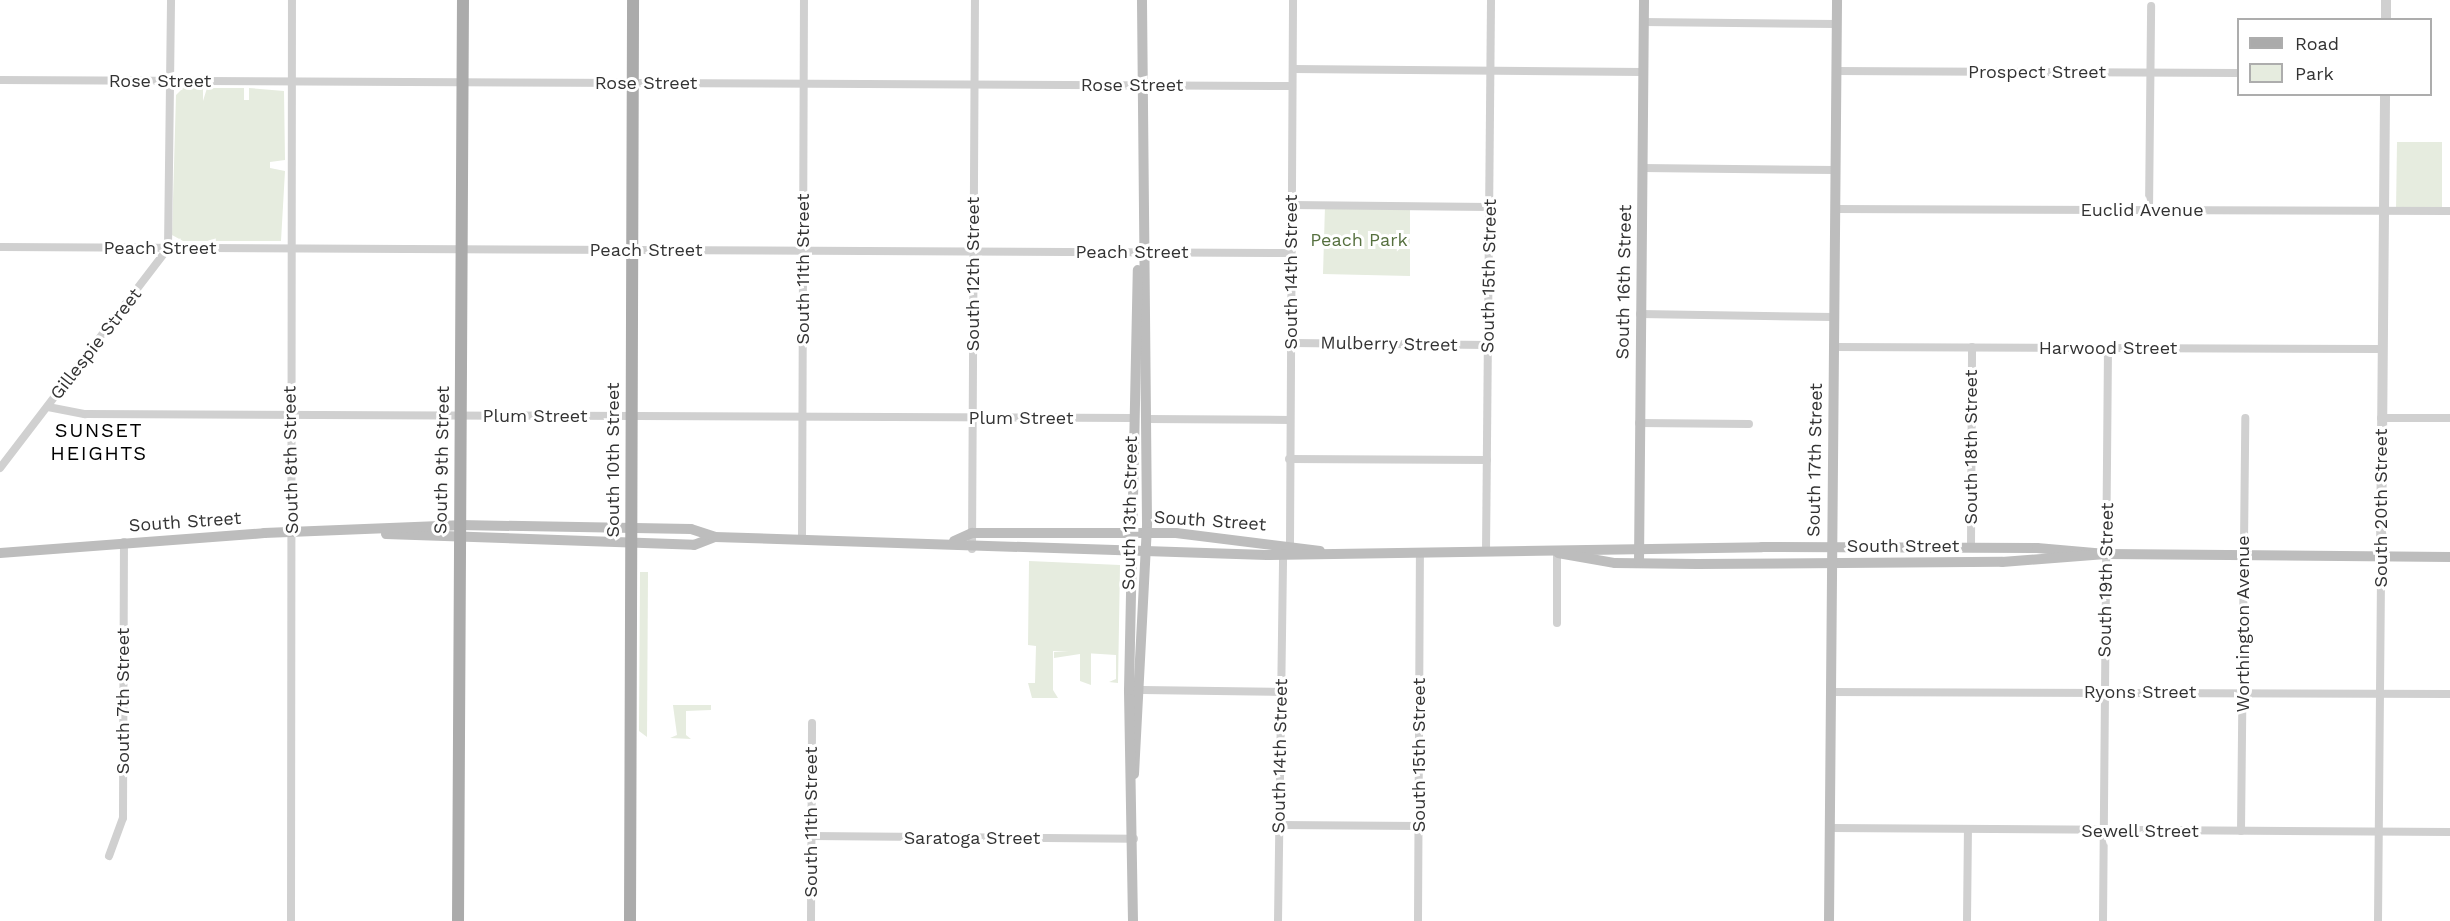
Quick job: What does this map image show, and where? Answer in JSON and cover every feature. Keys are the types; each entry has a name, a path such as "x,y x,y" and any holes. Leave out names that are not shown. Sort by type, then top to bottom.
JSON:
{"main road":[{"name":"South 9th Street","path":"458,921 463,0"},
{"name":"South 10th Street","path":"630,921 633,0"},
{"name":"South 13th Street","path":"1133,921 1134,774 1142,690 1146,548 1147,419 1141,251 1142,0"},
{"name":"South 16th Street","path":"1639,563 1644,0"},
{"name":"South 17th Street","path":"1828,921 1837,0"},
{"name":"South 13th Street","path":"1134,774 1129,734 1132,418 1141,251"},
{"name":"South Street","path":"0,553 124,542 292,532 373,532 459,525 691,529 714,537 954,541 972,549 1146,548 1283,555 1320,551 1557,552 1638,547 1971,548 2106,554 2450,557"},
{"name":"South Street","path":"373,532 459,540 694,545 714,537"},
{"name":"South Street","path":"954,541 972,533 1146,533 1290,543 1320,551"},
{"name":"South Street","path":"1557,552 1639,563 2002,562 2106,554"}],"street":[{"path":"168,248 171,0"},
{"name":"South 8th Street","path":"291,921 292,0"},
{"name":"South 11th Street","path":"802,539 804,0"},
{"name":"South 12th Street","path":"972,549 975,0"},
{"name":"South 14th Street","path":"1290,543 1288,494 1293,0"},
{"name":"South 15th Street","path":"1486,552 1491,0"},
{"path":"2386,0 2386,18"},
{"path":"2149,210 2151,6"},
{"path":"1643,22 1836,24"},
{"path":"1293,69 1642,72"},
{"name":"Prospect Street","path":"1836,71 2237,73"},
{"name":"Rose Street","path":"0,80 1292,86"},
{"name":"South 20th Street","path":"2378,921 2385,96"},
{"path":"1642,168 1835,170"},
{"path":"1291,205 1489,207"},
{"name":"Euclid Avenue","path":"1834,209 2450,211"},
{"name":"Peach Street","path":"0,247 1291,253"},
{"name":"Gillespie Street","path":"0,468 168,248"},
{"path":"1641,314 1833,317"},
{"name":"Mulberry Street","path":"1291,343 1488,345"},
{"name":"Harwood Street","path":"1833,347 2382,349"},
{"name":"South 18th Street","path":"1971,548 1972,347"},
{"name":"South 19th Street","path":"2103,921 2108,348"},
{"name":"Plum Street","path":"48,407 85,414 1132,418"},
{"name":"Worthington Avenue","path":"2241,831 2245,418"},
{"path":"2381,418 2450,418"},
{"path":"1147,419 1290,420"},
{"path":"1639,423 1749,424"},
{"path":"1289,459 1487,460"},
{"name":"South 7th Street","path":"109,856 123,818 124,542"},
{"name":"South 15th Street","path":"1418,921 1420,552"},
{"path":"1557,552 1557,623"},
{"name":"South 14th Street","path":"1278,921 1283,555"},
{"path":"1142,690 1281,692"},
{"name":"Ryons Street","path":"1830,692 2450,694"},
{"name":"South 11th Street","path":"811,921 812,723"},
{"path":"1279,825 1419,826"},
{"name":"Sewell Street","path":"1830,828 2450,832"},
{"path":"1967,921 1968,829"},
{"name":"Saratoga Street","path":"811,836 1134,840"}],"green space":[{"path":"183,88 203,88 203,101 207,88 244,88 244,100 249,100 249,88 284,91 285,160 270,162 270,168 285,171 281,241 183,241 172,235 176,95"},
{"path":"2397,142 2442,142 2442,211 2396,211"},
{"name":"Peach Park","path":"1325,206 1410,206 1410,276 1323,274"},
{"path":"1029,561 1120,565 1118,683 1109,682 1116,679 1116,655 1053,651 1053,690 1058,698 1032,698 1028,683 1035,683 1036,646 1028,645"},
{"path":"640,572 648,572 647,737 639,731"},
{"path":"1054,652 1091,652 1091,685 1080,681 1080,654 1054,658"},
{"path":"672,698 673,705 711,705 711,710 686,711 686,735 691,739 670,738 677,735"}],"district":[{"name":"SUNSET HEIGHTS","path":"99,442"}]}
